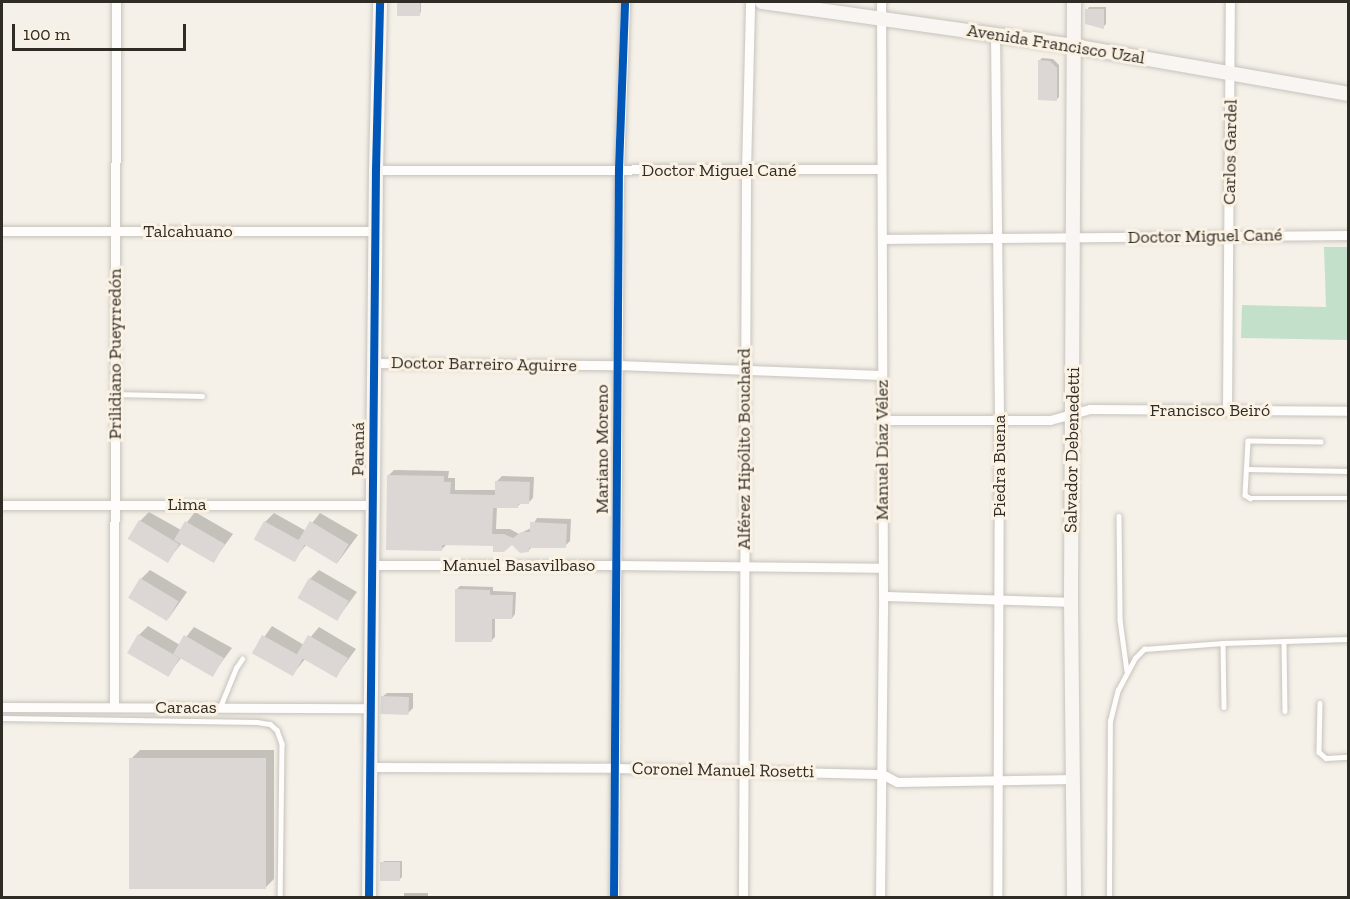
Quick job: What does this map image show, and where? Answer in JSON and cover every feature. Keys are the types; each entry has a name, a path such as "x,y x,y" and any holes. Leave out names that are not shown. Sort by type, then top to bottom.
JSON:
{"street":[{"name":"Prilidiano Pueyrredón","path":"114,707 116,2"},
{"name":"Paraná","path":"369,897 375,231 380,2"},
{"name":"Mariano Moreno","path":"614,897 619,170 625,2"},
{"name":"Alférez Hipólito Bouchard","path":"743,897 746,170 750,2"},
{"name":"Avenida Francisco Uzal","path":"762,2 1074,46 1348,94"},
{"name":"Manuel Díaz Vélez","path":"880,897 883,596 881,2"},
{"name":"Salvador Debenedetti","path":"1074,2 1071,602 1074,897"},
{"name":"Carlos Gardel","path":"1227,411 1230,2"},
{"name":"Piedra Buena","path":"995,34 999,420 998,897"},
{"name":"Doctor Miguel Cané","path":"376,170 881,169"},
{"name":"Talcahuano","path":"2,231 375,231"},
{"name":"Doctor Miguel Cané","path":"882,239 1348,235"},
{"name":"Doctor Barreiro Aguirre","path":"374,363 618,365 882,375"},
{"name":"Francisco Beiró","path":"1073,414 1090,409 1348,411"},
{"path":"882,420 1050,420 1073,414"},
{"name":"Lima","path":"2,505 373,505"},
{"name":"Manuel Basavilbaso","path":"372,565 882,568"},
{"path":"883,596 1071,602"},
{"name":"Caracas","path":"2,707 371,708"},
{"name":"Coronel Manuel Rosetti","path":"370,767 615,768 882,774 897,782 1074,779"}],"lane":[{"path":"115,394 202,396"},
{"path":"1321,442 1248,441 1247,497 1348,498"},
{"path":"1246,469 1348,471"},
{"path":"1119,516 1120,620 1127,671"},
{"path":"1109,897 1110,721 1118,690 1127,671 1144,649 1223,643 1348,639"},
{"path":"1284,641 1286,711"},
{"path":"1223,643 1224,707"},
{"path":"220,707 242,659"},
{"path":"1320,703 1319,752 1326,758 1348,757"},
{"path":"2,718 270,724 277,730 282,744 280,897"}],"green space":[{"path":"1324,247 1348,247 1348,340 1241,338 1242,305 1326,307"}],"building":[{"path":"397,2 420,2 420,16 397,16"},
{"path":"1085,9 1104,9 1104,29 1085,24"},
{"path":"1038,60 1050,61 1057,68 1057,101 1038,100"},
{"path":"387,475 444,476 444,482 451,482 450,494 495,495 495,481 530,482 529,504 518,504 518,508 493,508 492,534 504,534 513,538 521,532 530,532 530,522 567,524 566,548 529,548 529,552 520,553 512,545 504,552 493,552 493,546 442,545 442,551 386,550"},
{"path":"139,520 179,544 168,563 128,539"},
{"path":"185,521 225,544 214,563 174,540"},
{"path":"264,521 305,544 295,562 254,539"},
{"path":"310,521 349,544 337,564 298,541"},
{"path":"140,578 179,601 167,621 128,598"},
{"path":"309,578 349,601 337,621 298,598"},
{"path":"455,589 490,590 490,595 513,595 512,619 492,619 492,642 455,642"},
{"path":"138,634 180,658 169,677 127,653"},
{"path":"184,635 224,658 213,677 173,654"},
{"path":"262,635 303,658 293,676 252,653"},
{"path":"308,635 348,658 336,678 296,655"},
{"path":"381,696 409,697 408,715 380,714"},
{"path":"129,758 266,758 266,889 129,889"},
{"path":"380,862 400,862 400,881 380,881"}],"cycle path":[{"path":"369,898 376,170 380,2"},
{"path":"614,898 619,169 625,2"}]}
